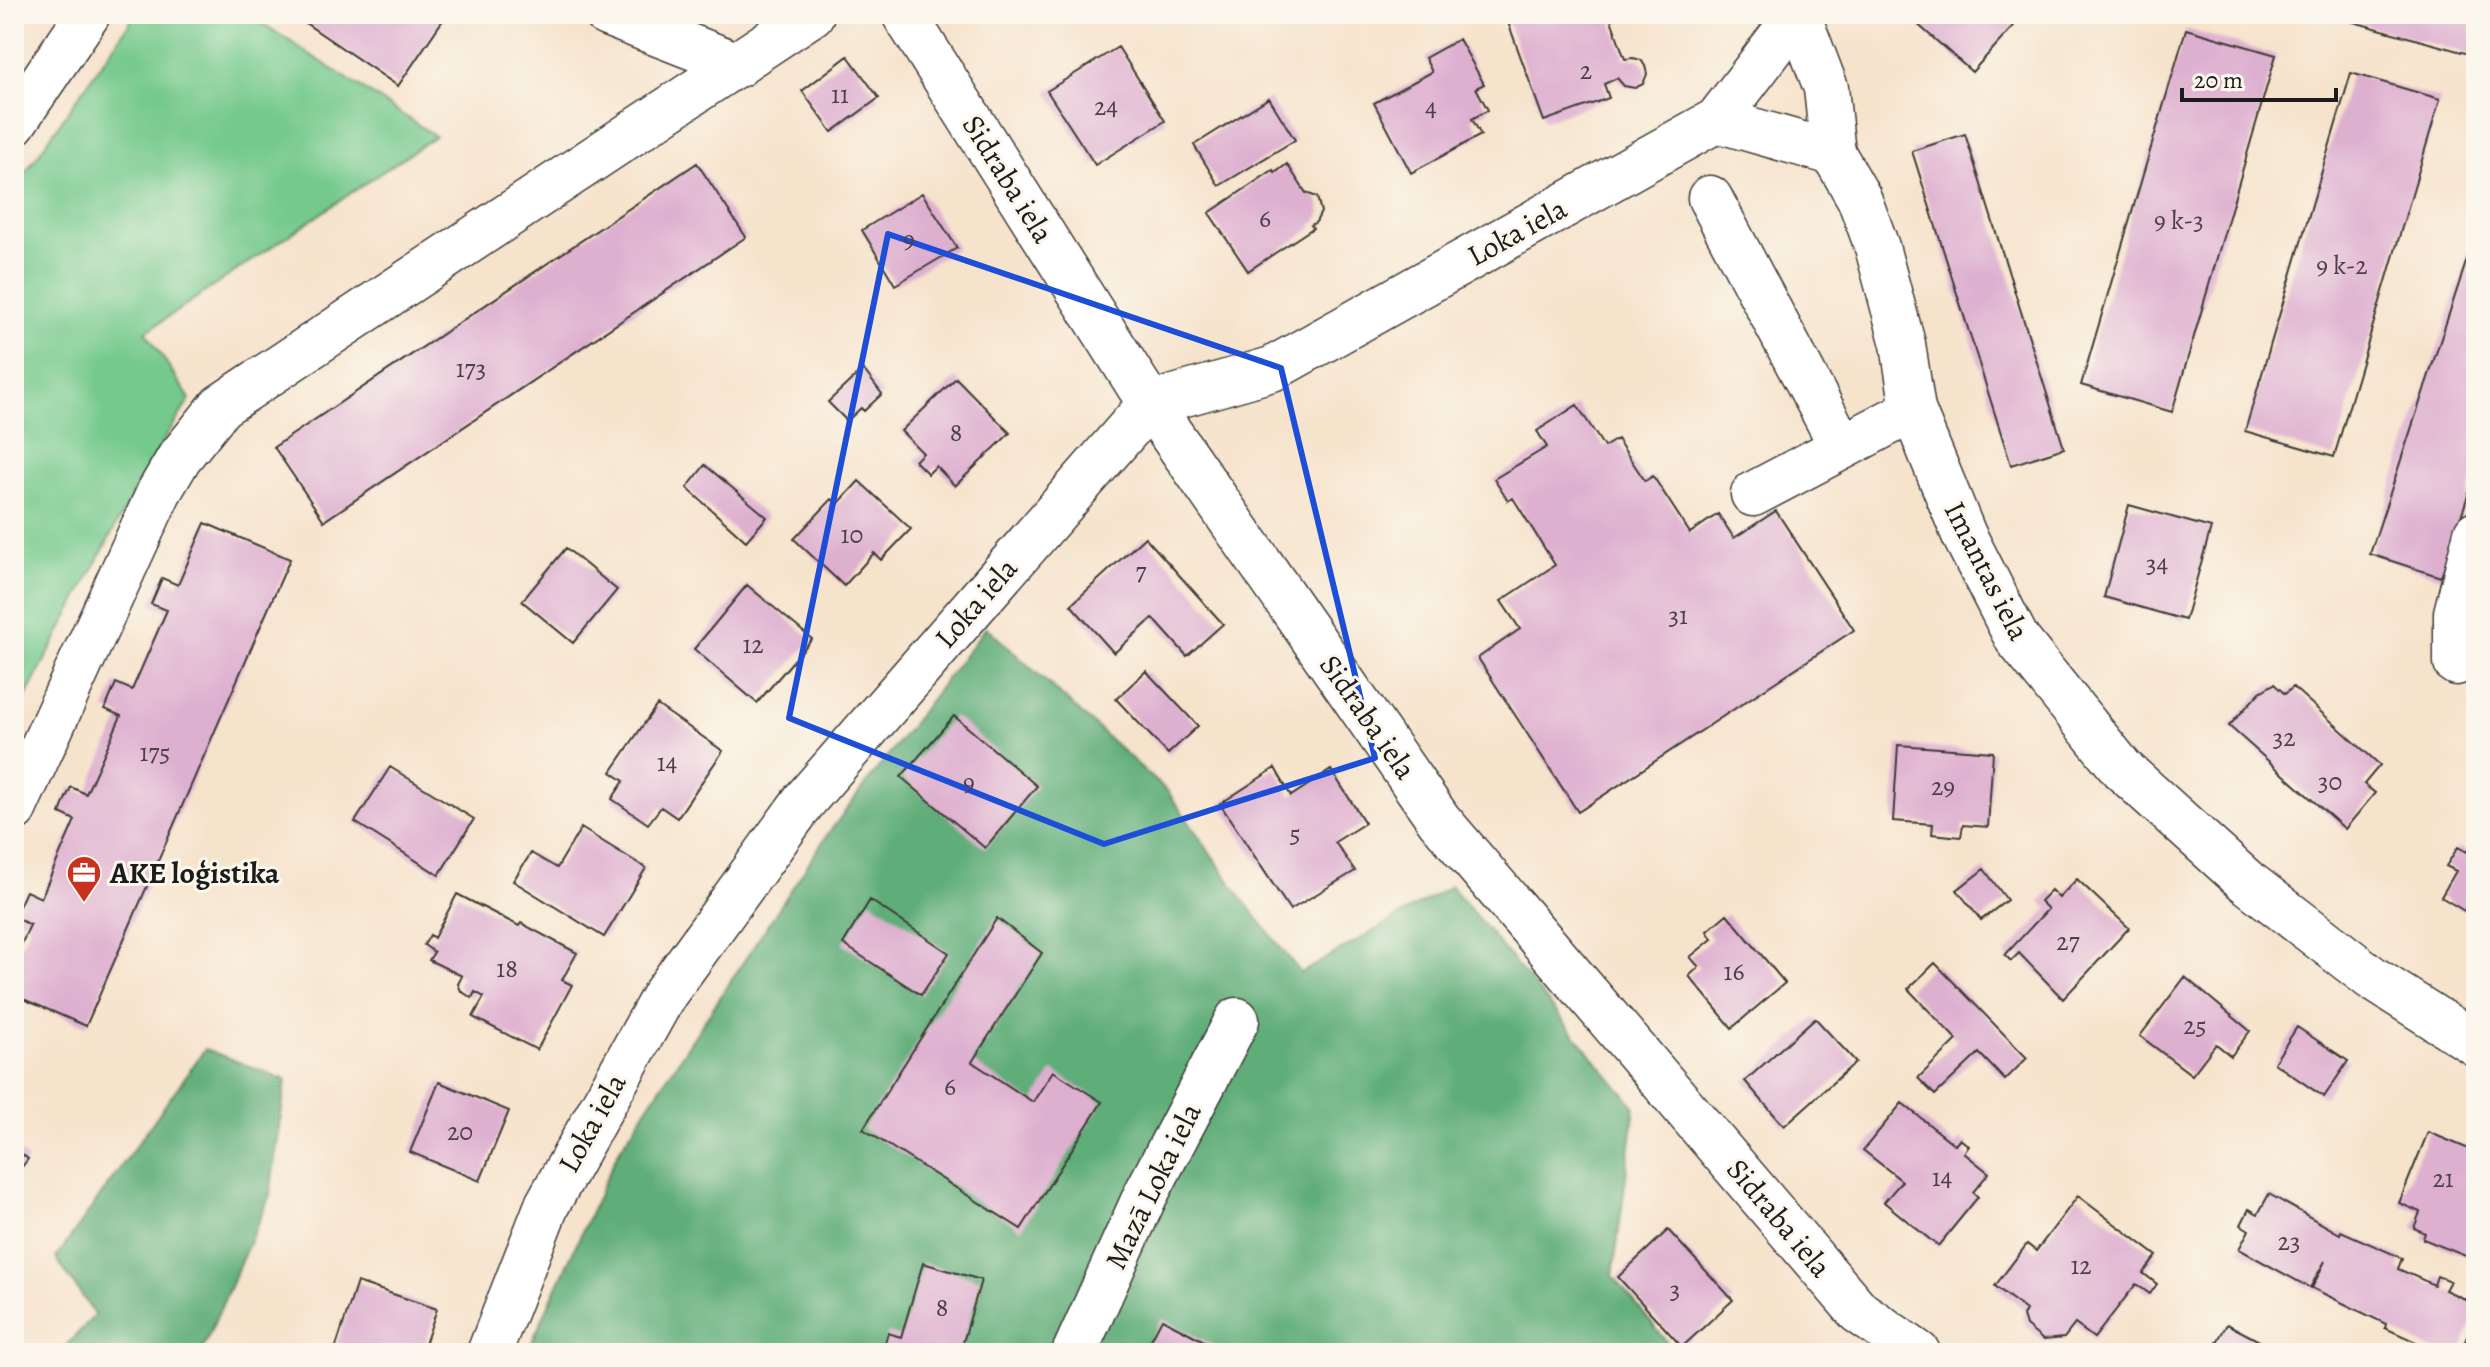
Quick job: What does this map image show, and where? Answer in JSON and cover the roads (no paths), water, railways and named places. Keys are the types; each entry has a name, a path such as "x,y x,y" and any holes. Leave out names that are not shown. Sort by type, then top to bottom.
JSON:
{"street":[{"path":"14,123 88,14"},
{"path":"607,14 738,65"},
{"path":"14,809 159,492 179,458 221,406 812,14"},
{"name":"Sidraba iela","path":"904,14 1150,404 1439,820 1859,1312 1918,1353"},
{"name":"Loka iela","path":"489,1353 547,1205 664,995 804,801 1150,404 1272,369 1717,120 1798,14"},
{"name":"Imantas iela","path":"1798,14 1826,88 1833,153 1859,198 1877,247 1903,344 1913,410 1964,535 2017,639 2122,769 2246,881 2372,978 2476,1044"},
{"path":"1717,120 1833,153"},
{"path":"1710,198 1842,447"},
{"path":"1753,494 1913,410"},
{"path":"2456,663 2456,613 2476,533"},
{"name":"Mazā Loka iela","path":"1074,1353 1146,1194 1237,1020"}],"place":[{"name":"AKE loģistika","path":"84,904"}]}
